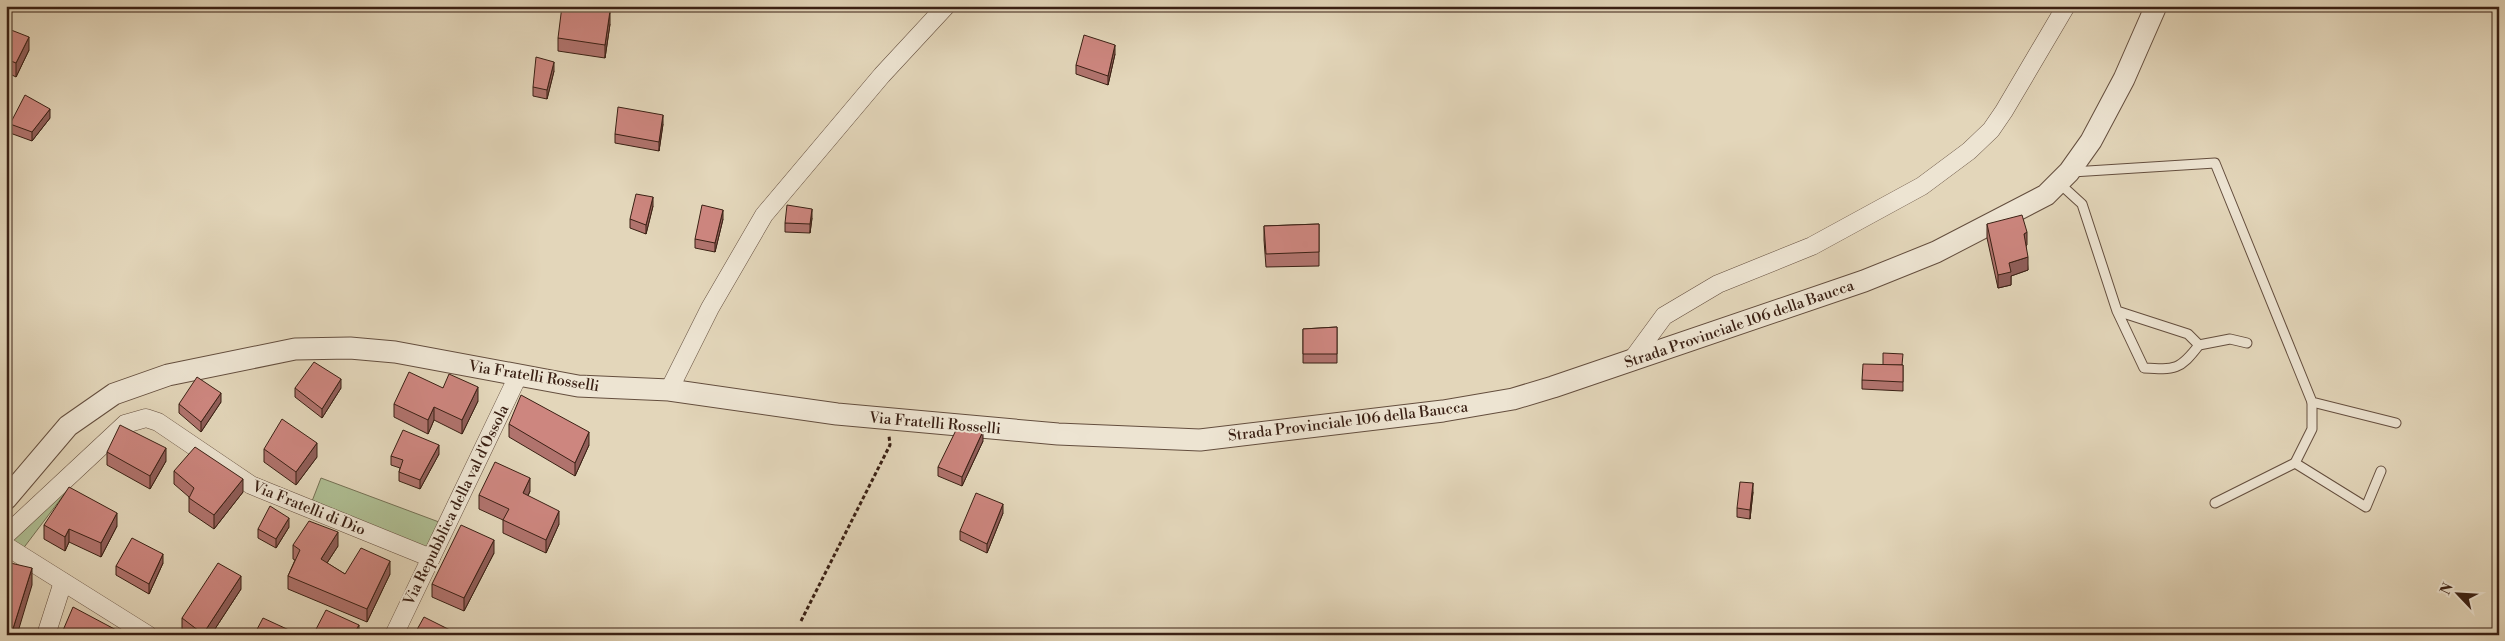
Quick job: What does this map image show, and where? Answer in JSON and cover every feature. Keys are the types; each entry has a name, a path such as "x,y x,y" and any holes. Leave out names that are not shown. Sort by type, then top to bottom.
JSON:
{"street":[{"path":"669,390 710,308 764,215 882,75 946,6"},
{"path":"1631,361 1664,316 1718,284 1812,246 1922,186 1969,151 1991,130 2004,111 2066,6"},
{"name":"Strada Provinciale 106 della Baucca","path":"1200,440 1442,411 1513,399 1864,282 1936,252 2046,195 2064,177 2091,141 2124,79 2156,6"},
{"name":"Via Fratelli Rosselli","path":"6,499 68,426 114,394 168,375 295,349 350,348 395,352 578,386 669,390 873,417 1058,434 1200,440"},
{"name":"Via Repubblica della val d'Ossola","path":"394,635 518,376"},
{"name":"Via Fratelli di Dio","path":"6,535 125,424 146,418 158,422 250,485 432,558"},
{"path":"6,546 148,635"},
{"path":"46,635 63,582"}],"lane":[{"path":"2215,503 2295,463 2312,429 2312,402 2215,163 2064,177 2082,204 2117,311 2144,368 2166,370 2185,364 2199,345 2230,339 2247,343"},
{"path":"2117,311 2188,334 2199,345"},
{"path":"2312,402 2396,423"},
{"path":"2295,463 2366,507 2380,471"}],"path":[{"path":"801,622 890,445 889,434 873,417"}],"green space":[{"path":"321,478 447,525 431,558 309,509"},
{"path":"58,486 66,492 19,554 6,535"}],"building":[{"path":"562,6 610,11 605,45 558,38"},
{"path":"6,28 29,37 16,63 6,59"},
{"path":"1084,35 1115,45 1108,76 1076,65"},
{"path":"536,57 554,62 547,90 533,87"},
{"path":"25,95 50,109 32,132 10,124"},
{"path":"618,107 663,115 659,142 615,134"},
{"path":"636,194 653,197 646,225 630,219"},
{"path":"702,205 723,210 715,243 695,239"},
{"path":"787,205 812,209 810,224 785,223"},
{"path":"2022,215 2027,232 2024,234 2028,257 2009,263 2011,272 1998,275 1987,224"},
{"path":"1319,224 1319,252 1266,254 1264,226"},
{"path":"1337,327 1337,354 1303,354 1303,329"},
{"path":"1883,353 1903,354 1902,365 1883,365"},
{"path":"314,362 341,379 322,409 295,388"},
{"path":"1863,364 1903,365 1903,382 1862,380"},
{"path":"409,372 443,388 449,374 478,387 462,420 434,407 428,420 394,404"},
{"path":"197,377 221,393 201,422 179,404"},
{"path":"521,395 589,432 575,463 509,424"},
{"path":"282,419 317,443 296,472 264,449"},
{"path":"959,424 983,431 962,477 938,467"},
{"path":"120,425 166,448 150,476 107,452"},
{"path":"403,430 439,445 420,480 399,472 403,460 391,456"},
{"path":"195,447 243,479 214,515 189,498 194,488 174,471"},
{"path":"495,462 530,478 523,493 559,511 546,540 503,520 509,509 479,495"},
{"path":"1740,482 1753,483 1750,510 1737,508"},
{"path":"69,487 117,513 101,543 69,529 65,537 44,525"},
{"path":"976,493 1003,504 987,544 960,531"},
{"path":"270,506 289,518 276,539 258,529"},
{"path":"309,521 338,532 321,559 345,574 361,548 390,561 367,609 288,576 300,550 293,545"},
{"path":"461,525 494,540 464,598 432,584"},
{"path":"132,538 163,554 149,584 116,566"},
{"path":"6,562 32,568 11,635 6,635"},
{"path":"218,563 241,576 203,634 182,618"},
{"path":"73,607 120,632 119,635 61,635"},
{"path":"326,610 359,625 353,635 313,635"},
{"path":"424,617 454,632 453,635 414,635"},
{"path":"263,618 289,630 286,635 254,635"}]}
